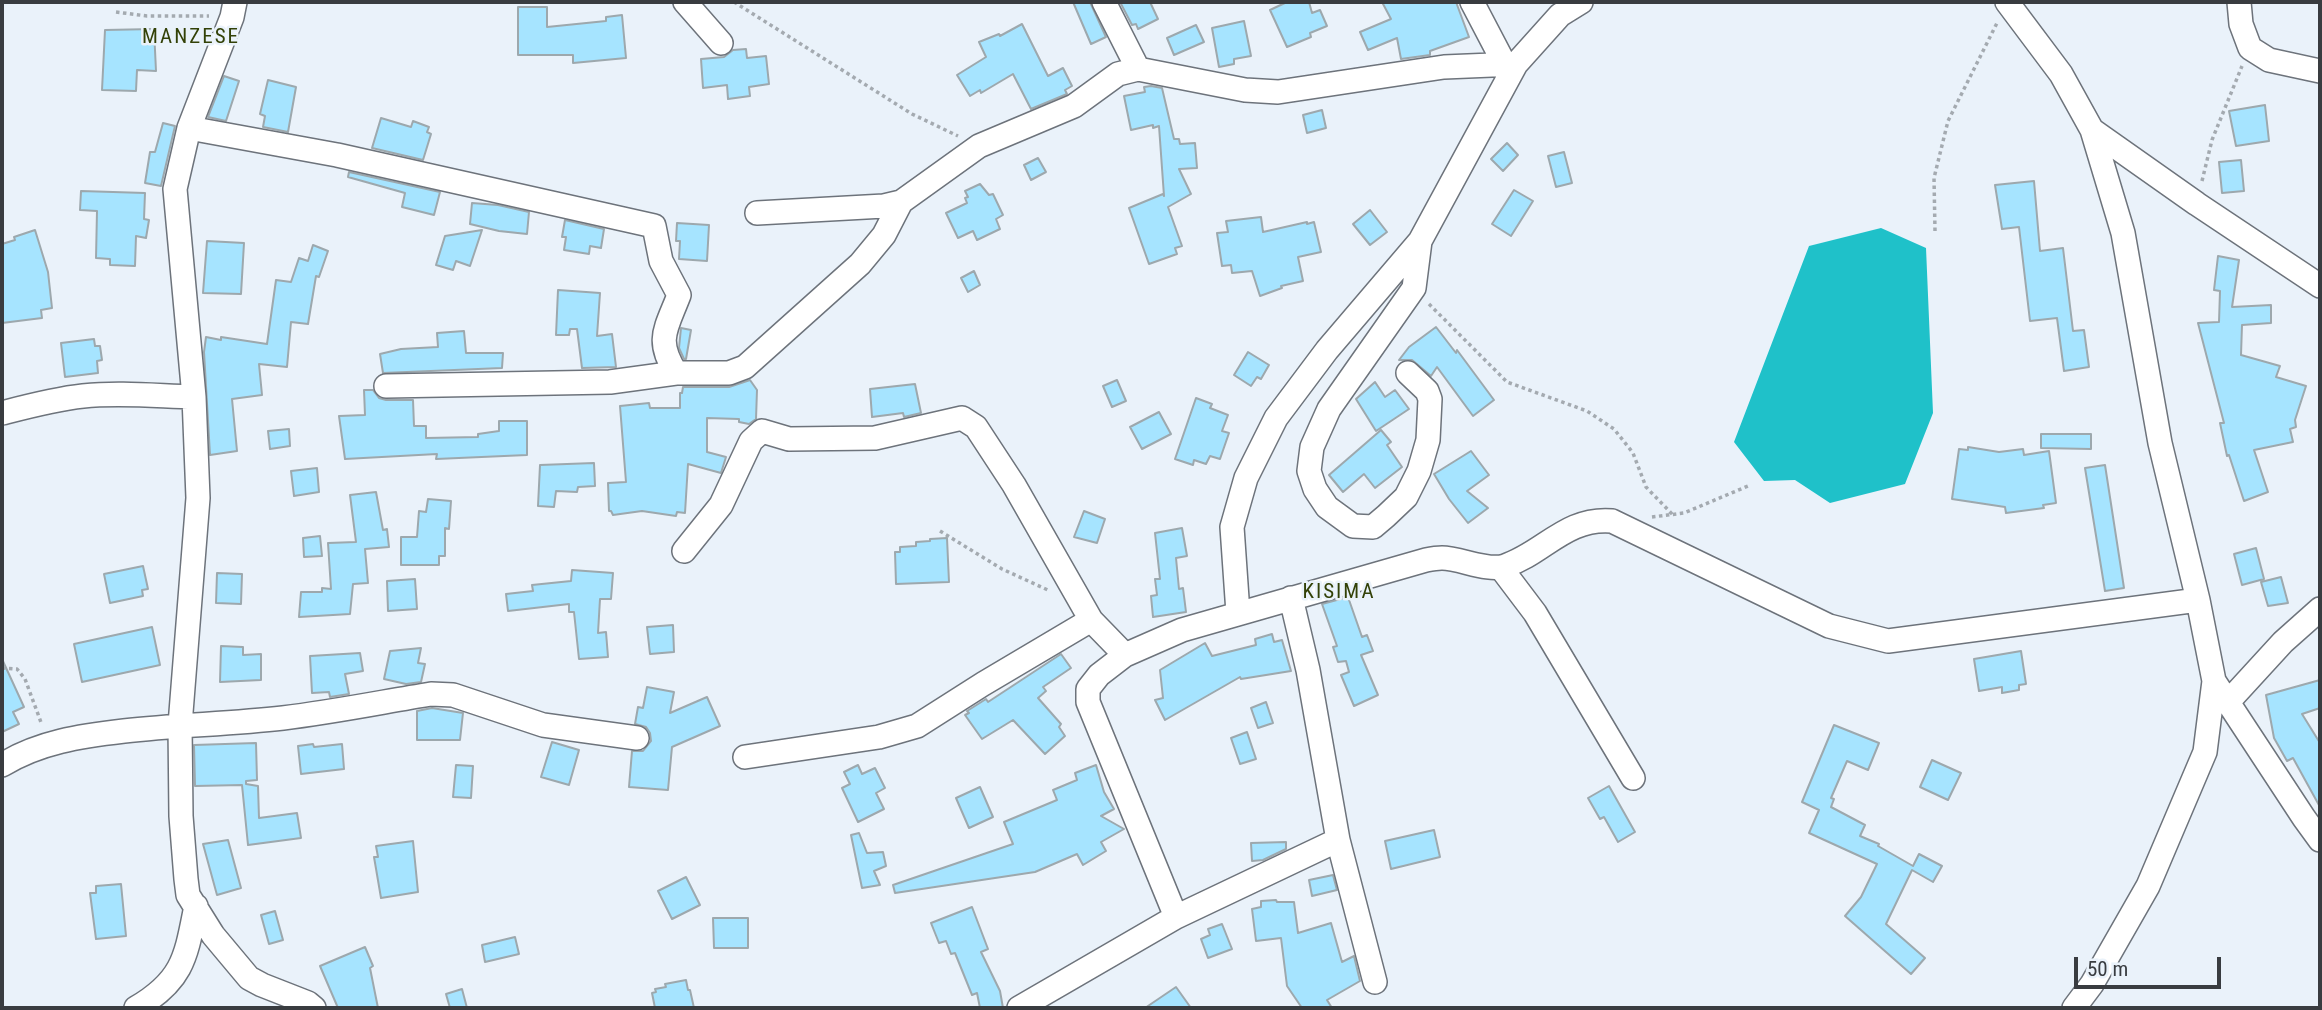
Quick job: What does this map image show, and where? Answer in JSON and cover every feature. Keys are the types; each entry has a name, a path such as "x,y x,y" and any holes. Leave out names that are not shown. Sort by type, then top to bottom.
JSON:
{"street":[{"path":"685,2 721,43"},
{"path":"1104,2 1138,69"},
{"path":"1472,2 1510,65"},
{"path":"1238,613 1232,527 1246,478 1276,418 1327,350 1420,241 1510,65 1560,15 1581,2"},
{"path":"2007,2 2062,74 2092,130 2123,233 2160,443 2198,600 2214,681 2205,752 2148,886 2092,984 2074,1008"},
{"path":"2239,2 2241,24 2250,48 2269,60 2320,71"},
{"path":"234,9 189,128 175,189 194,397 198,498 180,725 181,816 186,879 188,895 213,935 249,978 314,1008"},
{"path":"757,213 884,206 901,202 979,146 1074,106 1118,74 1138,69 1245,90 1278,92 1444,67 1510,65"},
{"path":"189,128 337,155 653,226 661,261 679,295 663,338 666,357 676,373"},
{"path":"2092,130 2320,286"},
{"path":"386,386 610,382 676,373 729,373 746,367 860,264 884,235 901,202"},
{"path":"1408,373 1427,391 1430,400 1428,440 1419,471 1406,497 1373,527 1353,526 1327,507 1315,489 1309,471 1312,447 1329,409 1413,288 1420,241"},
{"path":"2,413 45,402 85,396 125,394 194,397"},
{"path":"684,551 721,505 751,441 762,431 789,439 875,438 962,418 976,427 1087,613 1125,655"},
{"path":"1177,917 1087,702 1088,689 1098,675 1125,655 1182,630 1426,560 1443,558 1500,568 1520,561 1566,529 1597,519 1612,521 1829,626 1888,641 2198,600"},
{"path":"1500,568 1535,613 1633,778"},
{"path":"1291,598 1308,670 1338,840 1375,982"},
{"path":"2228,702 2283,642 2320,609"},
{"path":"745,757 879,737 917,726 1087,613"},
{"path":"2214,681 2320,840"},
{"path":"2,765 49,743 99,734 282,718 431,694 453,695 543,725 637,738"},
{"path":"1019,1008 1177,917 1338,840"},
{"path":"136,1008 156,996 181,968 196,906"}],"path":[{"path":"734,2 912,114 979,146"},
{"path":"1935,232 1934,178 1948,121 2007,2"},
{"path":"117,12 147,16 234,9"},
{"path":"2197,204 2212,141 2250,48"},
{"path":"1413,288 1507,382 1587,411 1614,429 1633,453 1646,486 1673,515"},
{"path":"1649,517 1684,513 1748,486"},
{"path":"940,531 1002,569 1087,613"},
{"path":"2,668 17,669 25,679 49,743"}],"water":[{"path":"1881,228 1926,248 1933,413 1905,484 1830,503 1795,480 1764,481 1734,442 1809,246"}],"building":[{"path":"1073,2 1090,2 1106,37 1091,44"},
{"path":"1120,2 1150,2 1158,19 1138,29 1136,24 1132,25"},
{"path":"1287,2 1309,2 1312,13 1320,10 1327,26 1310,33 1311,37 1287,47 1270,10"},
{"path":"1382,2 1456,2 1469,37 1430,51 1430,55 1401,59 1397,38 1368,50 1360,32 1391,19"},
{"path":"518,7 547,7 547,27 606,21 606,17 622,15 626,58 573,63 573,55 518,55"},
{"path":"1244,21 1251,56 1234,59 1234,64 1219,67 1212,28"},
{"path":"1022,24 1048,76 1063,68 1072,86 1065,90 1067,94 1031,109 1013,74 981,93 980,90 970,96 957,75 986,57 979,42 999,34 1000,36"},
{"path":"1196,25 1204,42 1174,55 1167,38"},
{"path":"154,29 156,71 137,70 136,91 102,90 105,30"},
{"path":"746,49 747,58 766,56 769,84 749,87 750,96 728,99 727,85 703,88 701,59 724,57 733,50"},
{"path":"224,76 239,81 226,121 208,117"},
{"path":"268,80 296,87 288,132 263,127 265,116 260,114"},
{"path":"1144,87 1162,88 1174,139 1179,139 1180,144 1195,143 1197,168 1179,169 1191,194 1168,207 1182,246 1175,248 1177,254 1149,264 1129,208 1163,194 1164,196 1159,126 1131,130 1124,96 1145,92"},
{"path":"2265,105 2269,141 2236,146 2229,111"},
{"path":"1322,110 1326,128 1307,133 1303,115"},
{"path":"381,118 411,127 413,121 429,127 427,132 431,134 423,160 372,148"},
{"path":"163,123 175,126 161,186 145,183 150,152 155,152"},
{"path":"1507,143 1518,155 1503,171 1491,159"},
{"path":"1564,152 1572,183 1556,187 1548,156"},
{"path":"1038,158 1046,172 1031,180 1024,165"},
{"path":"2241,160 2244,191 2222,193 2219,162"},
{"path":"349,172 440,192 434,215 402,207 405,193 348,177"},
{"path":"2034,181 2040,251 2063,248 2073,331 2084,330 2089,367 2064,371 2057,318 2030,321 2019,227 2002,229 1995,185"},
{"path":"980,184 989,195 993,194 1003,215 996,219 1000,229 977,240 973,231 958,238 946,213 967,203 965,191"},
{"path":"1514,190 1533,201 1511,236 1492,224"},
{"path":"81,191 145,193 144,219 149,220 146,238 136,236 135,266 110,265 110,259 96,258 97,211 80,210"},
{"path":"472,203 529,212 527,234 470,224"},
{"path":"1370,210 1387,232 1370,245 1353,224"},
{"path":"1261,217 1263,232 1314,222 1321,252 1298,257 1303,281 1281,286 1282,288 1260,296 1252,271 1232,273 1231,265 1222,266 1217,233 1228,232 1226,221"},
{"path":"565,220 604,229 601,248 590,246 589,254 564,250 566,237 562,237"},
{"path":"677,223 709,225 707,261 679,259"},
{"path":"35,230 48,272 52,308 41,310 42,318 2,323 2,244"},
{"path":"482,230 470,266 456,261 453,270 436,265 445,236"},
{"path":"207,241 244,243 241,294 203,293"},
{"path":"313,245 328,251 319,277 316,276 308,324 291,322 287,367 259,364 262,395 232,399 237,451 210,455 204,352 206,337 267,344 276,280 291,282 299,258 308,261"},
{"path":"2218,256 2239,260 2232,307 2271,305 2271,323 2242,325 2241,355 2280,366 2276,377 2306,386 2295,420 2296,427 2290,429 2293,442 2254,450 2268,492 2244,501 2229,455 2227,456 2220,423 2224,423 2198,323 2219,322 2220,291 2214,290"},
{"path":"974,271 980,285 968,292 961,278"},
{"path":"558,290 600,293 597,336 612,334 616,367 582,368 577,329 570,329 569,335 556,335"},
{"path":"1436,327 1456,353 1457,350 1494,400 1473,416 1437,367 1431,376 1412,360 1399,360 1409,347"},
{"path":"681,328 691,330 686,359 679,348"},
{"path":"464,331 466,353 503,353 502,368 383,373 380,354 401,349 438,347 437,333"},
{"path":"94,339 95,346 100,346 102,360 97,361 98,373 65,377 61,343"},
{"path":"1248,352 1269,365 1261,379 1257,377 1251,386 1234,375"},
{"path":"750,380 757,390 756,419 749,424 739,422 739,419 707,418 707,452 726,457 721,473 688,464 685,513 677,512 676,516 642,511 613,515 609,511 608,483 626,482 620,406 649,403 650,408 680,408 680,393 683,387 729,387"},
{"path":"1117,380 1126,401 1112,407 1103,386"},
{"path":"1375,382 1385,397 1395,390 1409,409 1376,431 1356,399"},
{"path":"915,384 921,413 904,417 903,413 872,417 870,389"},
{"path":"364,390 373,390 379,398 386,400 413,400 414,426 426,426 426,438 478,437 478,434 499,431 499,421 527,421 527,455 436,459 437,454 345,459 339,416 365,415"},
{"path":"1196,398 1212,404 1210,408 1228,415 1222,431 1229,433 1220,459 1210,456 1206,464 1194,460 1193,465 1175,459"},
{"path":"1159,412 1171,434 1142,449 1130,427"},
{"path":"289,429 290,446 270,449 268,431"},
{"path":"1381,430 1391,442 1387,445 1402,467 1375,488 1364,474 1343,492 1329,475"},
{"path":"2041,434 2091,434 2091,449 2041,448"},
{"path":"1968,447 1999,452 2023,449 2024,455 2049,451 2056,503 2043,505 2044,508 2006,513 2005,507 1952,499 1959,449 1968,450"},
{"path":"1471,451 1489,475 1467,491 1488,508 1468,523 1434,474"},
{"path":"594,463 595,486 578,487 577,492 556,491 554,507 538,506 540,465"},
{"path":"2105,465 2124,588 2105,591 2085,468"},
{"path":"317,468 319,492 294,496 291,471"},
{"path":"376,492 383,530 387,529 389,547 365,549 368,583 353,584 350,614 299,617 301,592 331,589 328,543 356,542 350,495"},
{"path":"428,499 451,501 449,529 445,528 445,556 439,556 439,565 401,565 401,537 417,537 419,511 426,512"},
{"path":"1084,511 1105,519 1097,543 1074,537"},
{"path":"1182,528 1187,556 1176,558 1179,589 1183,588 1186,612 1153,617 1151,596 1157,595 1155,579 1160,579 1155,533"},
{"path":"320,536 322,556 304,557 303,538"},
{"path":"947,538 949,582 896,584 895,552 900,552 900,547 916,546 916,542 930,539"},
{"path":"2256,548 2264,579 2242,585 2234,554"},
{"path":"143,566 148,589 142,590 143,596 110,603 104,574"},
{"path":"572,570 613,573 611,599 600,599 598,633 606,632 608,657 579,659 574,612 569,612 569,604 508,611 506,594 533,591 532,585 571,581"},
{"path":"217,573 242,574 241,604 216,603"},
{"path":"2281,577 2288,603 2268,606 2261,582"},
{"path":"415,579 417,609 388,611 387,581"},
{"path":"1348,597 1362,637 1367,635 1373,651 1361,655 1378,695 1354,706 1341,675 1349,672 1346,661 1338,662 1333,647 1337,646 1322,604"},
{"path":"673,625 674,652 650,654 647,627"},
{"path":"152,627 160,665 82,682 74,644"},
{"path":"1272,634 1274,642 1282,640 1291,671 1241,679 1240,677 1165,720 1155,700 1163,698 1160,670 1205,643 1212,656 1256,645 1255,639"},
{"path":"221,646 243,647 243,655 261,654 261,680 220,682"},
{"path":"421,648 418,663 425,664 421,682 406,684 384,679 390,651"},
{"path":"2021,651 2026,684 2019,685 2019,690 2002,693 2002,687 1979,691 1974,659"},
{"path":"360,653 363,671 345,674 349,694 330,697 329,692 312,693 310,656"},
{"path":"1061,654 1071,668 1043,687 1046,691 1038,698 1061,724 1059,727 1065,736 1045,754 1013,720 982,739 965,715 969,713 967,711 986,699 988,702"},
{"path":"2,659 24,707 13,712 19,724 2,732"},
{"path":"2320,680 2320,708 2302,714 2320,743 2320,807 2293,758 2287,761 2274,738 2266,695"},
{"path":"647,687 674,692 670,713 707,697 720,726 672,747 668,790 629,787 632,751 643,751 651,741 646,727 635,724 638,707 643,708"},
{"path":"1266,702 1273,723 1258,728 1251,708"},
{"path":"432,708 463,713 460,740 417,740 417,711"},
{"path":"1834,725 1879,743 1868,770 1847,761 1831,798 1834,799 1831,807 1865,825 1860,836 1879,844 1878,846 1913,866 1919,854 1942,866 1933,882 1912,870 1886,924 1925,958 1911,974 1845,916 1861,897 1877,864 1809,833 1819,810 1802,802"},
{"path":"1247,732 1256,759 1240,764 1231,738"},
{"path":"552,742 579,750 569,785 541,777"},
{"path":"256,743 257,780 246,781 246,784 258,786 259,818 297,813 301,838 248,845 242,785 195,786 194,745"},
{"path":"313,744 314,747 342,744 344,769 301,774 298,746"},
{"path":"1932,760 1961,773 1948,800 1920,787"},
{"path":"456,765 473,766 471,798 453,797"},
{"path":"858,765 862,774 875,768 885,788 876,793 884,809 858,822 842,788 850,784 844,772"},
{"path":"1096,765 1104,792 1114,809 1101,816 1124,829 1101,842 1106,851 1083,865 1077,854 1035,872 895,893 893,885 1013,844 1004,822 1057,800 1053,790 1077,780 1075,773"},
{"path":"1609,786 1635,832 1618,842 1604,817 1600,819 1588,798"},
{"path":"980,787 993,817 969,828 956,798"},
{"path":"1434,830 1440,857 1391,869 1385,841"},
{"path":"859,833 867,853 883,852 886,866 874,871 880,885 862,888 851,835"},
{"path":"228,840 241,888 217,895 203,844"},
{"path":"413,841 418,892 381,898 374,857 378,857 376,846"},
{"path":"1286,842 1286,849 1263,860 1252,861 1251,843"},
{"path":"1333,875 1337,890 1312,896 1309,880"},
{"path":"686,877 700,905 672,919 658,891"},
{"path":"121,884 126,936 96,939 90,893 96,893 96,886"},
{"path":"1261,901 1294,902 1298,933 1331,923 1342,962 1354,956 1360,981 1327,1000 1332,1008 1302,1008 1287,986 1281,938 1256,941 1252,909 1261,907"},
{"path":"972,907 988,949 981,952 1000,991 1003,1008 980,1008 977,993 972,995 955,953 951,954 946,941 939,943 931,923"},
{"path":"275,911 283,940 269,944 261,915"},
{"path":"713,918 748,918 748,948 714,948"},
{"path":"1222,924 1232,949 1208,958 1201,939 1210,935 1208,929"},
{"path":"515,937 519,954 485,962 482,945"},
{"path":"365,947 373,966 370,968 378,1008 338,1008 320,966"},
{"path":"686,980 694,1008 655,1008 652,993 656,992 655,989"},
{"path":"1176,987 1191,1008 1145,1008"},
{"path":"462,989 467,1008 450,1008 446,994"}],"district":[{"name":"MANZESE","path":"191,38"},
{"name":"KISIMA","path":"1339,593"}]}
